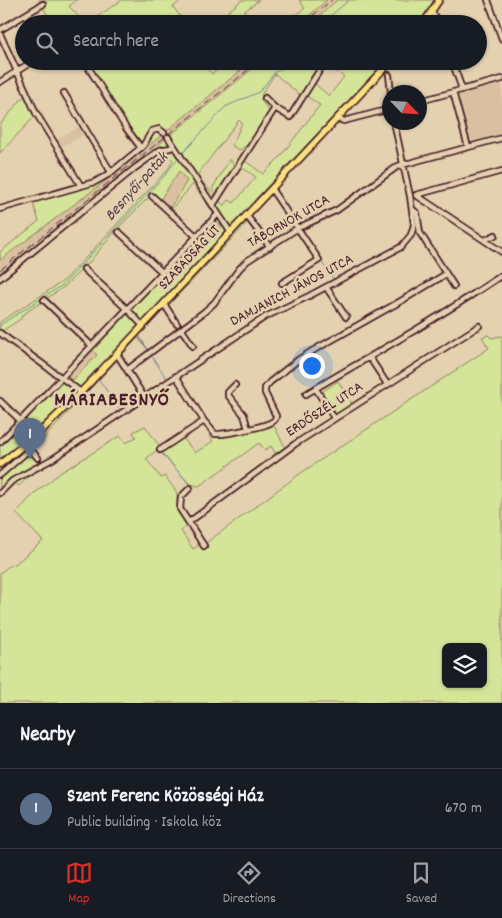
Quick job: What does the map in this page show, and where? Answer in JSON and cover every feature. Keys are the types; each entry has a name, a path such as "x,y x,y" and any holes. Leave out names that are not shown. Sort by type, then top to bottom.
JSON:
{"main road":[{"path":"430,15 440,0"},
{"name":"SZABADSÁG ÚT","path":"0,464 38,435 81,392 384,70"}],"street":[{"path":"488,0 500,28 502,39"},
{"path":"26,15 43,4"},
{"path":"15,22 0,32 15,64"},
{"path":"90,70 126,128 141,148"},
{"path":"264,98 275,108 290,117 319,70"},
{"path":"455,70 462,89"},
{"path":"0,82 18,71 36,113 81,186"},
{"path":"389,75 390,85"},
{"path":"427,99 502,79"},
{"path":"453,92 468,147"},
{"path":"64,94 111,172"},
{"path":"213,206 275,108"},
{"path":"337,120 344,121 382,111"},
{"path":"156,122 231,233"},
{"path":"0,209 95,182 141,148 152,131 159,129"},
{"name":"DAMJANICH JÁNOS UTCA","path":"0,493 12,481 54,458 265,317 401,248 414,228 410,196 396,130"},
{"name":"TÁBORNOK UTCA","path":"127,370 182,330 214,303 242,265 298,228 338,210 398,166 502,138"},
{"path":"0,278 142,162 160,150 174,146"},
{"path":"410,196 502,171"},
{"path":"272,190 319,260 282,283"},
{"path":"416,195 502,252"},
{"path":"152,196 196,236"},
{"path":"412,209 417,213 420,233 454,286"},
{"name":"SZABADSÁG ÚT","path":"0,442 218,214"},
{"path":"247,216 270,247"},
{"path":"225,224 232,226 239,224"},
{"path":"225,224 225,239"},
{"path":"119,232 162,272"},
{"path":"485,240 495,235"},
{"path":"84,269 143,326"},
{"path":"176,376 212,432 217,434 268,424 276,418 276,412 264,390 276,377 314,350 394,306 446,274"},
{"path":"306,394 370,358 502,275"},
{"path":"326,287 346,317"},
{"path":"44,300 92,346"},
{"path":"164,304 178,324"},
{"name":"ERDŐSZÉL UTCA","path":"189,522 271,461 334,418 479,326"},
{"path":"182,330 193,346"},
{"path":"0,333 81,392"},
{"path":"117,354 144,397"},
{"path":"370,358 387,384"},
{"path":"235,385 228,392 228,395 244,415 248,428"},
{"path":"316,388 334,418"},
{"path":"0,401 21,421"},
{"path":"160,450 204,421"},
{"path":"0,475 30,449 38,458"},
{"path":"190,488 182,494 179,503 180,509 204,546"}],"shaded area":[{"path":"327,0 337,0 320,15 310,15"},
{"path":"241,70 251,70 0,273 0,260 108,179"},
{"path":"502,82 502,134 469,142 457,94"},
{"path":"81,126 85,134 59,148 55,140"},
{"path":"178,170 187,181 170,208 160,200"},
{"path":"216,221 222,227 207,242 201,236"},
{"path":"197,240 203,246 186,265 179,259"},
{"path":"147,292 153,297 138,312 132,306"},
{"path":"92,349 97,355 73,381 67,376"}],"green space":[{"path":"39,0 77,0 69,6 77,15 48,15"},
{"path":"122,0 182,0 173,7 179,15 100,15"},
{"path":"242,0 259,0 240,15 224,15"},
{"path":"299,0 327,0 310,15 297,15 305,8"},
{"path":"337,0 436,0 427,15 321,15"},
{"path":"85,70 208,70 212,74 217,70 241,70 108,179 0,260 0,252 39,221 31,197 102,176 138,147"},
{"path":"251,70 316,70 300,95 275,74 262,93 261,101 270,112 252,141 240,150 232,146 242,123 239,120 198,174 204,184 224,206 229,200 234,203 256,177 240,166 244,160 263,174 280,157 320,105 305,95 314,83 329,96 344,77 335,70 377,70 241,217 247,223 139,336 149,351 138,338 33,450 46,465 29,476 19,486 14,481 0,495 0,439 214,214 193,184 168,213 149,197 117,229 82,271 65,286 21,316 22,318 2,331 0,330 0,322 65,280 169,168 173,160 162,150 0,283 0,273","holes":["179,171 187,181 170,208 160,200","216,221 222,227 208,242 201,236","196,240 203,246 185,265 179,258","92,350 97,355 72,381 68,376"]},
{"path":"25,95 35,116 0,153 0,125"},
{"path":"230,159 235,168 217,195 212,189"},
{"path":"488,335 491,338 502,336 502,703 0,703 0,573 15,564 43,541 16,513 35,493 60,473 120,436 126,443 136,437 133,432 145,426 160,447 146,459 161,478 165,476 177,493 177,508 189,524 181,531 193,549 206,543 301,473 489,348 482,337"},
{"path":"338,381 352,404 336,414 322,392"},
{"path":"270,424 274,426 285,447 276,454 271,446 265,450 259,443 199,486 190,484 161,453 183,438 195,453 213,441 209,435 211,433 220,436"}],"waterway":[{"name":"Besnyői-patak","path":"332,15 349,0"},
{"name":"Besnyői-patak","path":"181,155 225,107 259,92 275,72 279,70"},
{"name":"Besnyői-patak","path":"0,325 64,284 165,175 178,158"},
{"path":"320,260 334,280"},
{"path":"139,337 148,350"},
{"path":"151,355 167,379"},
{"path":"99,380 121,410"},
{"path":"162,453 190,485"}],"railway":[{"path":"313,15 332,0"},
{"path":"0,270 248,70"}],"place":[{"name":"Szent Ferenc Közösségi Ház","path":"30,459"}],"district":[{"name":"MÁRIABESNYŐ","path":"112,401"}]}
